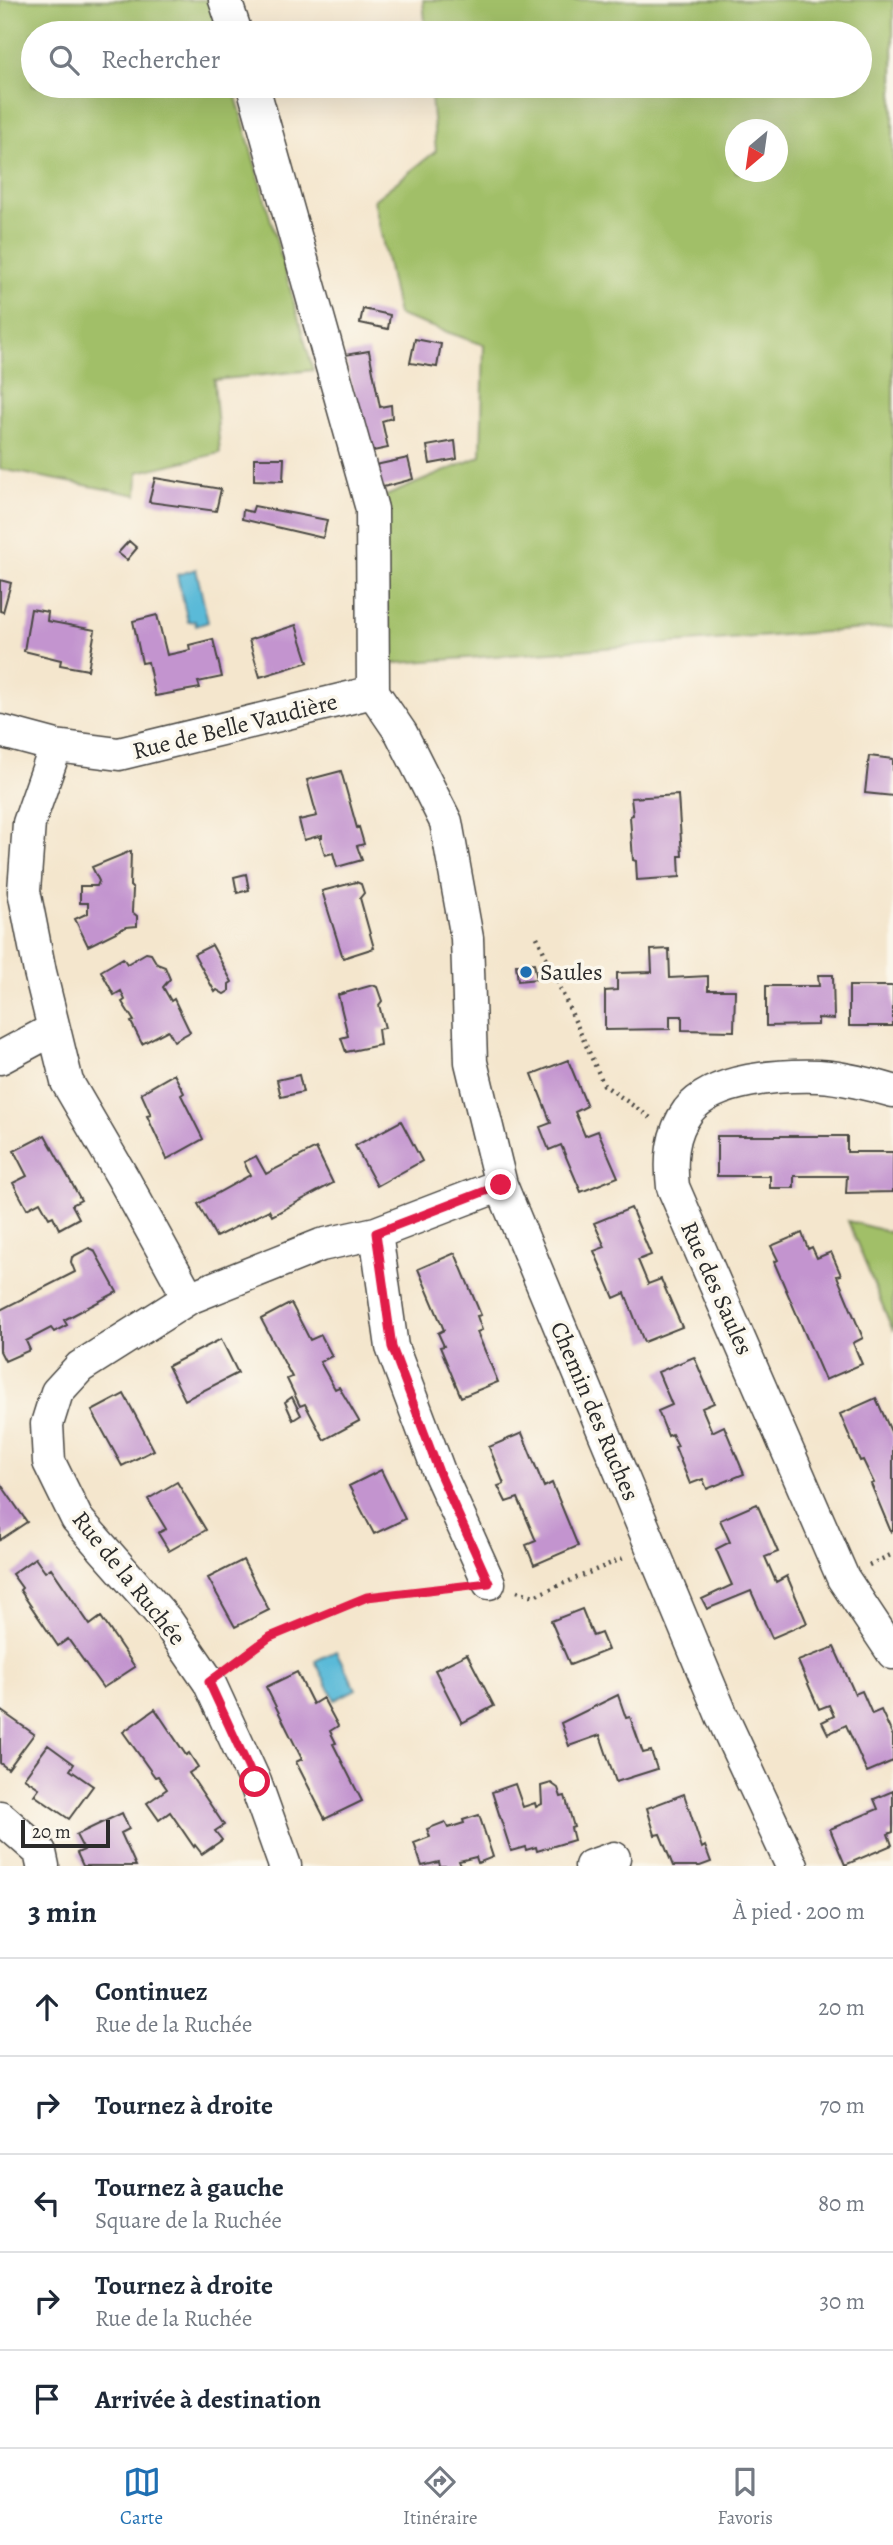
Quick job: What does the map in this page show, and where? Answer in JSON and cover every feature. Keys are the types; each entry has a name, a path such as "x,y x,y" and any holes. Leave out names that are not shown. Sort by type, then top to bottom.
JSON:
{"street":[{"path":"225,0 232,21"},
{"path":"256,98 372,509 373,692"},
{"name":"Rue de Belle Vaudière","path":"0,731 56,746 119,754 373,692"},
{"name":"Chemin des Ruches","path":"373,692 401,733 446,822 467,938 471,1062 501,1185 722,1716 792,1866"},
{"path":"56,746 29,823 24,891 40,972 67,1082 189,1298"},
{"path":"0,1058 54,1029"},
{"name":"Rue des Saules","path":"893,1091 821,1076 757,1079 712,1090 688,1110 676,1136 670,1158 673,1187 843,1578 893,1653"},
{"name":"Rue de la Ruchée","path":"285,1866 255,1782 209,1682 167,1622 77,1518 49,1462 47,1424 57,1392 80,1367 189,1298 321,1245 376,1233 501,1185"},
{"path":"376,1233 392,1347 439,1472 489,1583"},
{"path":"0,1817 40,1852 43,1866"}],"path":[{"path":"537,937 604,1085 676,1136"},
{"path":"209,1682 270,1637 367,1597 489,1583 534,1596 651,1546"}],"green space":[{"path":"0,0 209,0 215,21 21,21 21,98 236,98 313,370 214,380 220,453 138,472 137,495 0,469"},
{"path":"423,0 893,0 893,627 385,664 381,498 481,456 484,345 398,315 374,200 436,151 431,98 872,98 872,21 425,21"},
{"path":"848,1221 893,1233 893,1331"}],"water":[{"path":"196,569 208,622 196,626 195,621 188,622 177,575"},
{"path":"336,1651 356,1689 335,1700 315,1661"}],"building":[{"path":"363,309 390,315 388,329 360,323"},
{"path":"415,339 441,344 437,367 410,363"},
{"path":"369,351 380,407 391,405 392,418 382,421 388,448 368,452 345,355"},
{"path":"455,441 457,459 430,464 427,446"},
{"path":"254,458 284,458 283,481 254,480"},
{"path":"408,458 413,479 376,489 371,466"},
{"path":"155,478 221,489 216,511 149,502"},
{"path":"254,506 327,520 323,538 242,519 243,510 252,512"},
{"path":"129,541 137,548 127,560 118,553"},
{"path":"0,580 11,583 3,612 0,611"},
{"path":"31,609 48,612 47,621 95,630 88,670 60,665 61,660 24,651"},
{"path":"157,615 167,655 190,650 189,645 213,639 222,677 198,682 200,688 155,696 148,662 142,663 133,621"},
{"path":"296,625 308,662 260,677 249,640"},
{"path":"869,756 893,759 893,796 865,793"},
{"path":"341,771 364,844 357,846 362,860 337,867 333,853 325,855 320,838 322,835 304,840 299,820 317,816 307,780"},
{"path":"678,795 682,856 679,856 680,877 637,880 636,861 633,860 631,798"},
{"path":"131,851 132,912 137,916 137,926 126,927 88,946 75,919 88,913 88,903 80,903 80,886 97,886 99,881 92,867"},
{"path":"246,874 249,890 237,893 234,877"},
{"path":"356,882 361,884 364,893 360,898 374,948 343,958 322,891"},
{"path":"212,945 232,982 229,984 229,991 224,994 217,990 215,992 194,954"},
{"path":"669,949 670,978 708,976 708,990 735,990 734,1031 682,1030 682,1016 670,1016 670,1029 605,1030 605,991 617,990 617,973 652,972 651,950"},
{"path":"146,953 151,954 157,964 165,967 170,979 163,987 171,1001 174,999 190,1032 174,1041 168,1030 142,1044 131,1022 134,1021 122,1002 125,1000 121,991 114,995 101,971 123,958 127,964"},
{"name":"Saules","path":"534,963 537,979 518,981 516,965"},
{"path":"818,975 833,975 834,1019 818,1018 818,1025 766,1026 766,986 819,986"},
{"path":"373,985 377,987 382,1001 379,1005 385,1028 378,1029 380,1045 346,1052 341,1038 348,1036 338,995"},
{"path":"849,986 893,986 893,1026 849,1026"},
{"path":"568,1060 587,1106 575,1112 585,1136 598,1131 618,1177 581,1192 561,1145 549,1150 540,1127 551,1123 532,1074"},
{"path":"174,1074 184,1093 181,1095 203,1139 167,1159 147,1116 151,1115 141,1093"},
{"path":"299,1075 303,1092 281,1097 277,1080"},
{"path":"401,1121 422,1161 377,1186 355,1146"},
{"path":"45,1135 81,1200 72,1205 79,1218 59,1229 53,1216 49,1218 40,1202 27,1209 13,1183 27,1176 14,1151"},
{"path":"717,1136 847,1136 847,1152 893,1152 893,1192 846,1193 847,1176 794,1176 794,1188 770,1188 770,1176 717,1176"},
{"path":"316,1148 333,1183 272,1216 269,1210 216,1237 198,1204 250,1175 244,1162 256,1156 266,1174"},
{"path":"631,1208 651,1255 638,1260 648,1284 661,1279 682,1327 644,1342 625,1293 614,1298 594,1251 605,1247 594,1223"},
{"path":"802,1233 808,1249 812,1247 817,1258 831,1252 841,1275 837,1276 863,1338 853,1343 862,1364 825,1380 774,1262 778,1260 771,1246"},
{"path":"89,1248 94,1250 117,1292 64,1320 67,1325 54,1332 51,1328 26,1341 30,1350 5,1361 0,1351 0,1310 75,1272 72,1257"},
{"path":"455,1253 481,1315 477,1316 482,1330 477,1332 498,1382 461,1397 440,1347 444,1346 438,1333 444,1330 418,1269"},
{"path":"291,1303 310,1340 321,1335 332,1356 320,1362 335,1389 339,1387 359,1421 324,1440 305,1404 300,1406 287,1379 292,1377 261,1319"},
{"path":"221,1339 238,1373 185,1400 168,1366"},
{"path":"694,1357 714,1403 702,1408 712,1432 724,1426 744,1474 707,1489 703,1479 690,1484 675,1447 678,1446 672,1434 668,1436 658,1411 672,1405 658,1372"},
{"path":"124,1394 154,1450 122,1466 92,1411"},
{"path":"292,1397 301,1415 293,1420 285,1402"},
{"path":"876,1398 893,1436 891,1532 871,1484 874,1483 863,1460 860,1461 840,1414"},
{"path":"522,1433 544,1487 552,1483 578,1546 534,1565 526,1545 536,1541 518,1498 506,1502 498,1486 504,1484 489,1447"},
{"path":"381,1470 405,1519 374,1534 349,1486"},
{"path":"177,1482 206,1530 169,1551 158,1533 166,1529 148,1499"},
{"path":"0,1483 27,1522 0,1540"},
{"path":"757,1504 778,1552 765,1557 776,1582 787,1576 807,1623 772,1638 751,1591 707,1609 702,1599 732,1585 716,1549 730,1542 720,1520"},
{"path":"35,1558 45,1572 51,1568 90,1625 101,1617 135,1667 103,1688 68,1639 58,1646 12,1574"},
{"path":"243,1560 269,1610 235,1627 208,1578"},
{"path":"582,1609 593,1636 601,1633 608,1650 570,1665 551,1621"},
{"path":"834,1647 855,1694 862,1691 872,1714 881,1710 893,1736 893,1761 867,1772 846,1725 828,1734 822,1722 834,1716 829,1705 819,1709 798,1661"},
{"path":"467,1654 494,1706 462,1723 435,1670"},
{"path":"297,1672 313,1704 323,1698 338,1726 330,1731 336,1743 333,1744 362,1801 325,1819 296,1762 302,1759 266,1687"},
{"path":"618,1695 626,1718 630,1717 643,1753 651,1751 657,1769 616,1782 600,1735 569,1746 561,1723"},
{"path":"155,1709 186,1755 189,1753 198,1767 189,1773 224,1825 215,1831 222,1840 202,1854 195,1845 194,1847 170,1812 159,1820 147,1803 167,1789 158,1776 155,1777 123,1732"},
{"path":"0,1710 34,1734 8,1769 0,1763"},
{"path":"48,1745 74,1764 70,1770 93,1786 69,1819 34,1795 39,1788 24,1778"},
{"path":"551,1783 558,1788 561,1797 565,1796 574,1827 571,1828 574,1840 537,1851 536,1847 526,1850 525,1847 511,1851 492,1792 515,1784 523,1807 535,1803 536,1807 542,1804 541,1786"},
{"path":"893,1791 893,1832 888,1834 892,1845 845,1865 830,1829 878,1809 874,1799"},
{"path":"684,1794 702,1848 705,1846 711,1862 700,1866 673,1866 660,1834 655,1835 647,1808"},
{"path":"122,1813 129,1829 121,1833 136,1866 83,1866 77,1853 84,1850 76,1835"},
{"path":"479,1815 493,1857 478,1863 476,1857 459,1861 461,1866 440,1866 439,1862 422,1866 414,1843 430,1837 427,1829 445,1822 448,1828"}],"place":[{"name":"Saules","path":"526,972"}],"route":[{"path":"255,1782 209,1682 270,1637 367,1597 489,1583 439,1472 392,1347 376,1233 501,1185"}]}
